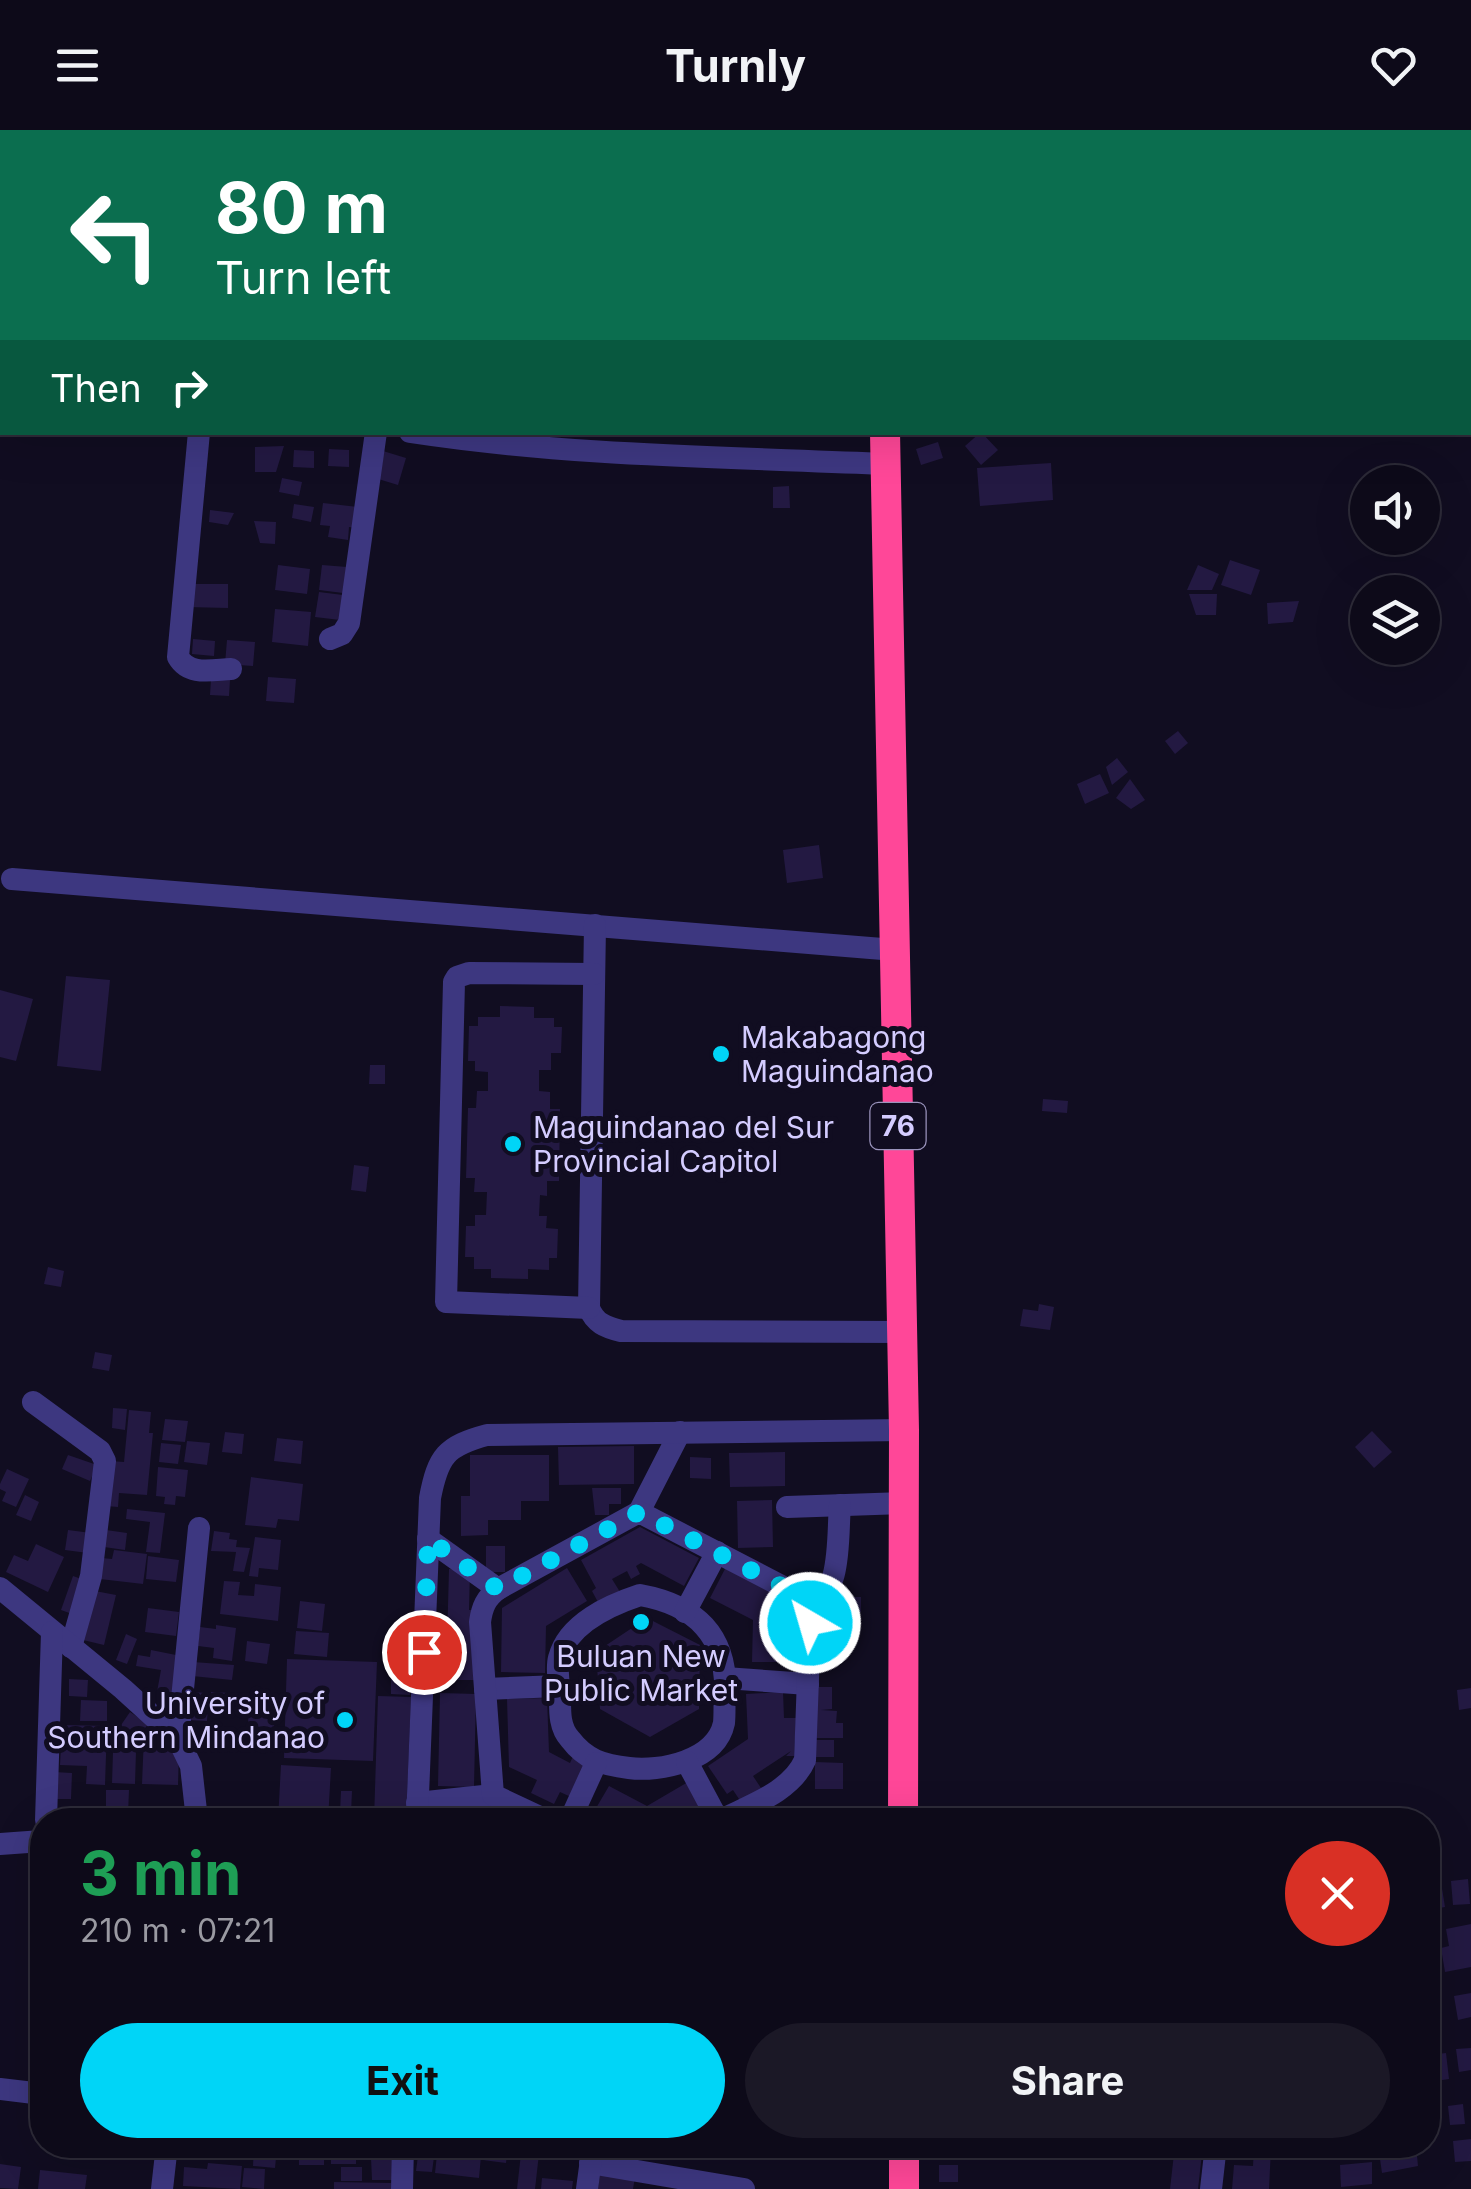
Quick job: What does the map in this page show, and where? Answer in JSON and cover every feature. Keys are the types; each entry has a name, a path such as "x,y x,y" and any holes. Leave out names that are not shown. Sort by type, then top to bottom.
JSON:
{"highway":[{"name":"76","path":"885,435 904,1430 903,1808"},
{"path":"904,2158 904,2189"}],"street":[{"path":"199,435 178,658 192,670 230,670"},
{"path":"330,639 342,634 350,623 376,435"},
{"path":"430,435 593,452 886,464"},
{"path":"12,879 895,950"},
{"path":"595,925 589,1308 598,1322 620,1331 902,1332"},
{"path":"589,1308 446,1302 454,982 457,976 468,973 594,974"},
{"path":"33,1402 100,1451 104,1461 92,1576 71,1647"},
{"path":"417,1808 430,1498 438,1464 452,1447 487,1434 904,1430"},
{"path":"493,1795 480,1622 489,1596 639,1512 680,1432"},
{"path":"787,1507 904,1502"},
{"path":"807,1610 822,1600 832,1580 840,1505"},
{"path":"639,1512 791,1591 807,1610 810,1623 805,1760 801,1770 782,1788 743,1808"},
{"path":"178,1739 199,1528"},
{"path":"428,1539 498,1589"},
{"path":"685,1612 717,1552"},
{"path":"0,1588 178,1739 191,1766 196,1808"},
{"path":"640,1596 655,1598 685,1612 706,1624 717,1642 725,1678 724,1724 719,1735 687,1762 648,1770 596,1763 565,1733 560,1718 558,1660 578,1626 640,1596"},
{"path":"46,1808 52,1632"},
{"path":"725,1678 808,1684"},
{"path":"485,1688 560,1686"},
{"path":"687,1762 713,1808"},
{"path":"575,1808 596,1763"},
{"path":"435,1808 493,1795 521,1808"},
{"path":"0,1844 30,1843"},
{"path":"0,2089 30,2093"},
{"path":"162,2189 166,2158"},
{"path":"402,2189 403,2158"},
{"path":"588,2189 592,2158"},
{"path":"609,2158 744,2189"},
{"path":"1211,2189 1215,2158"}],"building":[{"path":"978,435 984,435 998,450 981,465 965,446"},
{"path":"938,442 943,458 921,465 916,449"},
{"path":"284,446 276,472 255,472 255,447"},
{"path":"329,449 349,450 349,467 328,466"},
{"path":"294,450 314,451 314,468 293,467"},
{"path":"383,451 406,458 398,485 375,478"},
{"path":"1051,463 1053,500 980,506 977,468"},
{"path":"282,478 302,482 299,496 279,492"},
{"path":"789,486 790,508 773,508 773,487"},
{"path":"323,503 358,507 355,528 349,527 348,540 328,537 330,526 320,525"},
{"path":"294,504 314,507 311,522 292,518"},
{"path":"210,510 234,513 228,525 209,522"},
{"path":"254,521 276,522 275,544 260,543"},
{"path":"1230,560 1260,570 1251,595 1221,585"},
{"path":"278,565 310,569 307,594 275,590"},
{"path":"322,565 347,567 343,593 319,590"},
{"path":"1198,565 1219,574 1212,590 1187,590"},
{"path":"188,584 228,584 228,608 187,607"},
{"path":"319,592 343,595 340,620 315,617"},
{"path":"1189,594 1217,594 1216,615 1196,615"},
{"path":"1299,601 1293,622 1268,624 1267,603"},
{"path":"275,609 311,612 308,646 272,642"},
{"path":"193,639 215,641 214,656 192,654"},
{"path":"227,640 255,642 253,666 225,664"},
{"path":"268,677 296,679 294,703 266,701"},
{"path":"211,679 230,680 229,696 210,695"},
{"path":"1178,731 1188,743 1175,754 1165,741"},
{"path":"1117,758 1128,772 1112,785 1106,767"},
{"path":"1100,774 1109,793 1085,804 1077,784"},
{"path":"1130,779 1145,800 1131,809 1116,798"},
{"path":"819,845 823,878 787,883 783,850"},
{"path":"66,976 110,980 101,1071 57,1066"},
{"path":"0,990 33,999 16,1061 0,1057"},
{"name":"Maguindanao del Sur Provincial Capitol","path":"500,1006 534,1007 534,1018 554,1018 554,1027 562,1027 561,1053 551,1053 551,1070 539,1070 539,1091 550,1092 550,1109 560,1109 559,1181 547,1181 547,1196 540,1195 539,1216 547,1216 546,1228 558,1229 557,1258 549,1258 549,1270 528,1269 528,1279 491,1278 491,1269 474,1269 474,1257 465,1257 466,1226 475,1226 475,1215 486,1215 487,1192 474,1192 475,1178 466,1178 468,1108 476,1108 477,1091 488,1091 488,1072 475,1071 475,1061 468,1061 469,1026 478,1026 478,1017 500,1017"},
{"path":"370,1065 385,1065 385,1084 369,1084"},
{"path":"1043,1099 1068,1101 1067,1113 1042,1111"},
{"path":"354,1165 369,1167 366,1192 351,1190"},
{"path":"48,1267 64,1271 61,1287 44,1284"},
{"path":"1039,1304 1054,1307 1050,1330 1020,1326 1023,1309 1038,1311"},
{"path":"95,1352 112,1355 109,1371 92,1368"},
{"path":"113,1408 127,1409 125,1430 112,1428"},
{"path":"129,1410 151,1412 149,1433 153,1433 147,1495 119,1493 118,1507 106,1506 110,1461 124,1462"},
{"path":"165,1419 188,1421 185,1442 162,1440"},
{"path":"1372,1431 1392,1452 1374,1468 1355,1447"},
{"path":"225,1432 244,1434 242,1454 222,1452"},
{"path":"277,1438 303,1441 301,1464 274,1461"},
{"path":"187,1441 210,1443 207,1465 184,1462"},
{"path":"161,1443 181,1445 178,1464 159,1462"},
{"path":"634,1446 634,1484 559,1485 558,1447"},
{"path":"785,1452 785,1486 730,1487 729,1453"},
{"path":"68,1455 97,1465 90,1481 62,1469"},
{"path":"470,1455 549,1455 549,1501 521,1501 521,1520 488,1520 488,1535 461,1536 461,1496 470,1496"},
{"path":"690,1457 711,1458 711,1479 690,1478"},
{"path":"158,1467 188,1470 185,1497 176,1496 175,1505 164,1504 165,1497 156,1496"},
{"path":"7,1469 29,1479 16,1507 2,1501 6,1492 0,1484"},
{"path":"251,1477 303,1484 299,1521 278,1519 276,1528 245,1525"},
{"path":"592,1488 621,1488 621,1504 609,1504 609,1515 595,1515"},
{"path":"25,1495 39,1502 31,1521 16,1515"},
{"path":"772,1500 773,1547 738,1548 737,1501"},
{"path":"127,1509 165,1513 160,1553 146,1552 150,1522 126,1519"},
{"path":"640,1527 699,1558 684,1586 641,1563 636,1566 640,1574 631,1579 627,1571 612,1579 620,1592 599,1604 592,1591 596,1588 581,1560"},
{"path":"68,1530 91,1533 88,1553 65,1550"},
{"path":"106,1530 127,1533 125,1550 104,1547"},
{"path":"214,1531 230,1533 229,1539 237,1540 236,1547 250,1548 244,1572 233,1571 236,1552 211,1551"},
{"path":"255,1537 281,1540 278,1570 259,1568 258,1577 249,1576"},
{"path":"36,1544 64,1557 48,1592 6,1572 14,1555 28,1561"},
{"path":"486,1546 505,1546 505,1572 486,1572"},
{"path":"114,1550 147,1554 143,1584 100,1579 102,1558 112,1559"},
{"path":"148,1556 179,1560 176,1582 146,1579"},
{"path":"726,1567 785,1597 784,1662 752,1662 753,1620 710,1598"},
{"path":"567,1568 587,1601 546,1626 545,1673 501,1672 502,1608"},
{"path":"449,1569 470,1569 469,1610 476,1610 475,1680 446,1680"},
{"path":"73,1576 87,1581 75,1615 61,1610"},
{"path":"224,1581 240,1582 238,1595 254,1596 255,1584 281,1587 278,1621 220,1614"},
{"path":"95,1591 116,1595 104,1645 83,1640"},
{"path":"842,1597 861,1597 861,1612 843,1613"},
{"path":"300,1601 325,1604 322,1631 297,1628"},
{"path":"148,1608 179,1612 176,1636 145,1632"},
{"path":"647,1618 700,1645 699,1709 650,1737 600,1709 596,1652"},
{"path":"216,1625 236,1628 232,1661 213,1658 214,1648 198,1646 200,1627 216,1629"},
{"path":"296,1631 329,1633 327,1657 294,1654"},
{"path":"126,1634 137,1639 127,1664 116,1660"},
{"path":"247,1641 270,1644 267,1664 245,1661"},
{"path":"151,1650 181,1656 175,1695 157,1692 161,1670 136,1666 138,1655 150,1657"},
{"path":"287,1659 377,1662 373,1761 284,1758"},
{"path":"193,1662 234,1665 232,1680 192,1676"},
{"path":"391,1677 411,1678 410,1695 391,1694"},
{"path":"69,1679 88,1680 87,1697 69,1696"},
{"path":"812,1687 832,1687 832,1709 821,1710 837,1711 836,1723 843,1723 843,1738 814,1738"},
{"path":"1471,1688 1471,1708 1459,1710 1457,1690"},
{"path":"190,1692 209,1693 207,1721 188,1720"},
{"path":"211,1692 232,1693 231,1717 210,1716"},
{"path":"783,1692 784,1718 796,1718 794,1756 786,1756 791,1751 753,1776 761,1788 741,1802 733,1790 727,1794 708,1766 748,1739 746,1694"},
{"path":"440,1693 476,1694 474,1787 438,1786"},
{"path":"378,1696 411,1697 406,1808 374,1808"},
{"path":"249,1697 276,1698 274,1728 248,1726"},
{"path":"547,1698 549,1752 570,1763 574,1754 588,1760 571,1797 560,1792 554,1804 531,1793 537,1780 509,1767 507,1699"},
{"path":"81,1700 107,1701 107,1721 80,1721"},
{"path":"130,1712 148,1724 137,1740 119,1728"},
{"path":"62,1725 107,1726 105,1785 86,1784 87,1766 60,1765"},
{"path":"144,1736 161,1736 161,1750 179,1751 178,1785 142,1784"},
{"path":"815,1740 834,1740 834,1757 814,1757"},
{"path":"113,1751 136,1751 135,1784 112,1783"},
{"path":"815,1762 843,1763 843,1789 815,1789"},
{"path":"281,1765 331,1768 329,1808 279,1808"},
{"path":"54,1772 72,1773 71,1799 53,1799"},
{"path":"688,1782 703,1808 596,1808 609,1786 647,1806"},
{"path":"106,1790 129,1790 128,1808 106,1808"},
{"path":"341,1791 352,1791 351,1808 340,1808"},
{"path":"1468,1879 1470,1904 1453,1905 1451,1881"},
{"path":"1440,1882 1445,1907 1440,1908"},
{"path":"1471,1924 1471,1967 1445,1972 1441,1948 1449,1946 1446,1929"},
{"path":"1471,1993 1471,2017 1458,2020 1454,1996"},
{"path":"1471,2048 1471,2070 1459,2072 1456,2049"},
{"path":"1446,2053 1449,2079 1440,2080 1440,2054"},
{"path":"1463,2104 1465,2124 1450,2125 1448,2106"},
{"path":"1471,2139 1471,2161 1455,2162 1453,2141"},
{"path":"253,2158 276,2158 275,2168 253,2166"},
{"path":"299,2158 324,2158 324,2165 299,2165"},
{"path":"331,2158 356,2158 356,2164 331,2164"},
{"path":"371,2158 396,2158 397,2180 372,2180"},
{"path":"418,2158 434,2158 432,2172 416,2171"},
{"path":"437,2158 481,2158 479,2178 435,2173"},
{"path":"483,2158 507,2158 506,2163"},
{"path":"521,2158 539,2158 535,2189 517,2189"},
{"path":"1174,2158 1202,2158 1198,2189 1170,2189"},
{"path":"1253,2158 1271,2158 1269,2189 1232,2189 1234,2165 1253,2166"},
{"path":"1380,2158 1417,2158 1418,2166 1382,2173"},
{"path":"1372,2162 1372,2184 1341,2187 1340,2165"},
{"path":"208,2163 242,2166 240,2189 183,2186 184,2167 207,2169"},
{"path":"0,2164 21,2167 18,2189 0,2188"},
{"path":"939,2165 958,2165 958,2182 939,2182"},
{"path":"341,2167 362,2167 362,2181 341,2181"},
{"path":"244,2168 265,2169 264,2189 242,2187"},
{"path":"40,2170 87,2175 85,2189 38,2189"},
{"path":"600,2173 635,2177 633,2189 598,2189"},
{"path":"542,2178 573,2181 572,2189 541,2189"},
{"path":"334,2182 391,2183 391,2189 334,2189"}],"place":[{"name":"Makabagong Maguindanao","path":"721,1054"},
{"name":"Maguindanao del Sur Provincial Capitol","path":"513,1144"},
{"name":"Buluan New Public Market","path":"641,1622"},
{"name":"University of Southern Mindanao","path":"345,1720"}],"route":[{"path":"424,1652 428,1539 498,1589 639,1512 791,1591 801,1599 810,1623"}]}
